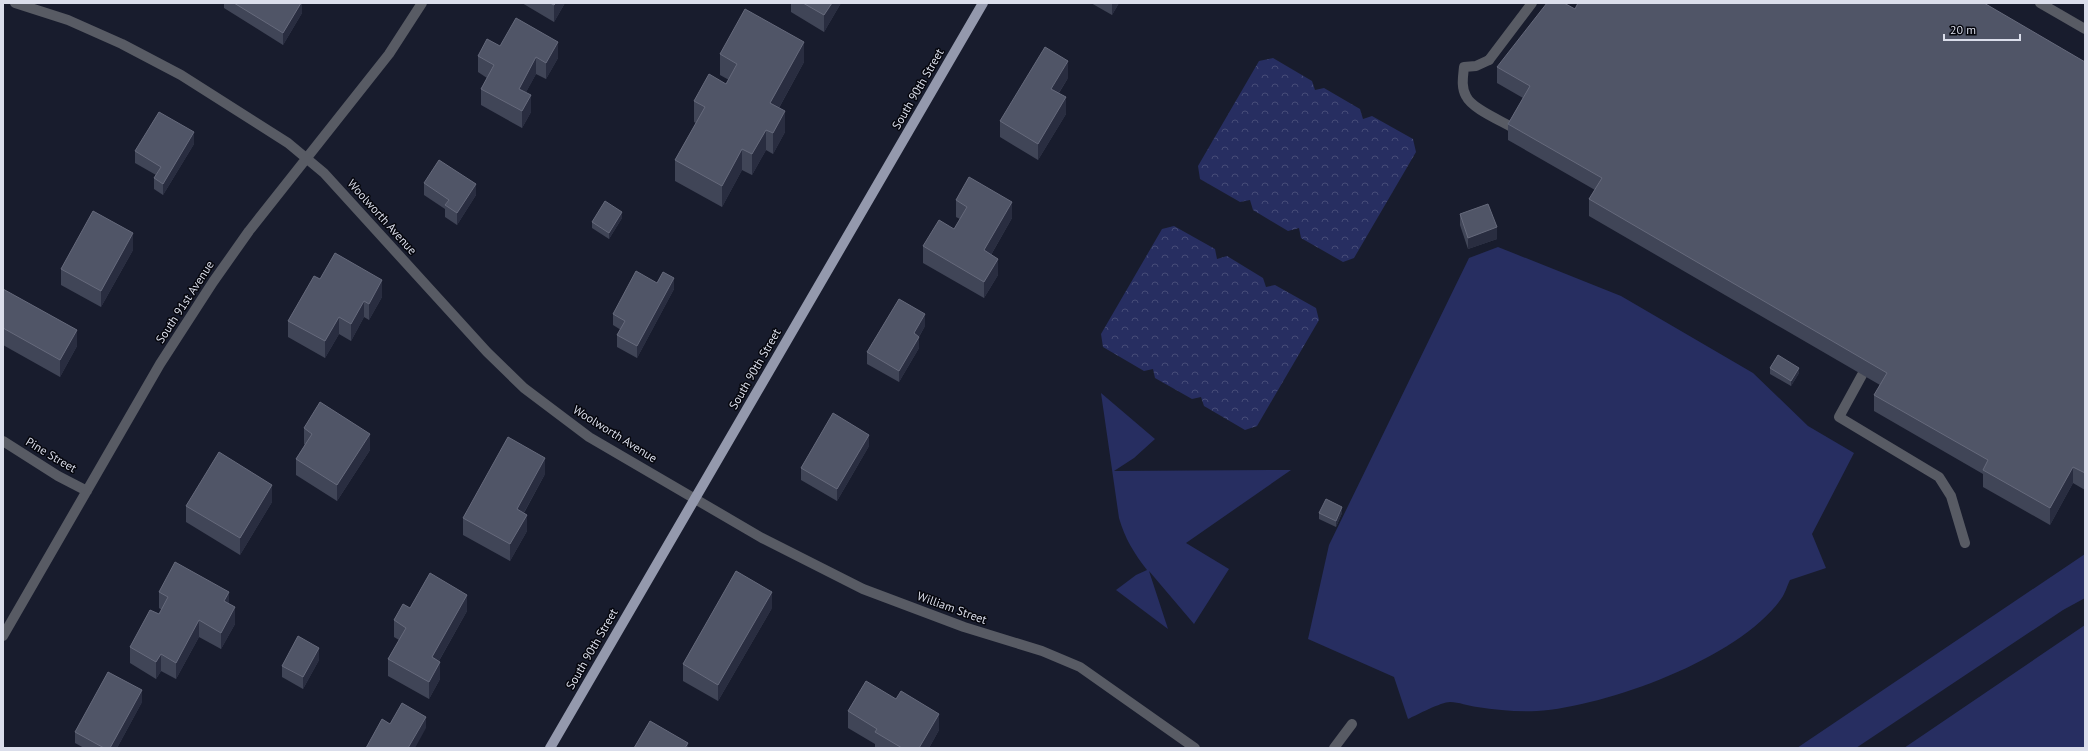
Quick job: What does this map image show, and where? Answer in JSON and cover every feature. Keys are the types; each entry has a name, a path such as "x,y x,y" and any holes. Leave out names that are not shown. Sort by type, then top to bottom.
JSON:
{"main road":[{"name":"South 90th Street","path":"550,748 983,3"}],"street":[{"name":"Woolworth Avenue","path":"15,3 68,20 122,44 174,71 288,143 324,173 487,352 524,388 589,437 695,499"},
{"name":"South 91st Avenue","path":"3,636 160,364 213,282 249,231 389,54 422,3"},
{"path":"1515,129 1472,104 1466,96 1463,85 1464,68 1476,66 1489,60 1532,3"},
{"path":"2040,3 2085,29"},
{"path":"1862,375 1839,417 1939,477 1951,496 1966,543"},
{"name":"Pine Street","path":"3,441 58,476 87,491"},
{"name":"William Street","path":"695,499 762,538 863,589 964,627 1042,650 1080,667 1195,748"},
{"path":"1334,748 1352,724"}],"green space":[{"path":"1273,58 1312,81 1315,90 1324,88 1360,109 1363,119 1372,116 1413,139 1416,152 1354,258 1343,262 1301,238 1299,228 1288,231 1253,210 1250,200 1240,202 1200,179 1198,166 1259,61"},
{"path":"1174,226 1215,249 1217,259 1227,256 1263,278 1266,287 1275,285 1316,308 1319,320 1257,426 1245,430 1204,406 1201,397 1192,399 1155,378 1153,369 1144,371 1103,347 1101,334 1162,229"},
{"path":"1498,247 1621,296 1753,373 1808,426 1854,453 1812,534 1826,568 1790,580 1781,599 1761,621 1735,641 1704,659 1670,675 1634,689 1599,700 1537,711 1492,709 1450,702 1435,706 1408,719 1394,677 1308,639 1329,545 1469,258"},
{"path":"1101,393 1155,439 1134,458 1114,471 1291,470 1186,543 1229,569 1194,624 1149,571 1168,629 1116,590 1136,575 1147,570 1130,546 1119,518"},
{"path":"2085,554 2085,598 2063,610 1856,748 1797,748"},
{"path":"2085,625 2085,748 1904,748"}],"building":[{"path":"234,3 301,3 283,33"},
{"path":"803,3 832,3 824,15"},
{"path":"1547,3 1564,3 1575,9 1578,3 1984,3 2085,62 2085,473 2073,467 2050,508 1983,470 1988,460 1874,395 1887,373 1589,199 1602,178 1508,124 1530,86 1497,67"},
{"path":"745,9 804,42 770,103 785,111 773,133 766,130 752,154 742,149 722,186 675,160 705,107 694,101 709,74 726,84 737,64 720,54"},
{"path":"516,18 558,42 546,63 536,57 519,89 531,95 522,111 481,89 494,65 478,56 487,39 500,46"},
{"path":"1045,47 1068,61 1051,89 1066,97 1038,144 1000,121"},
{"path":"159,112 194,132 163,184 154,178 161,167 135,151"},
{"path":"439,160 476,184 457,213 445,205 449,200 424,183"},
{"path":"969,177 1012,202 984,250 998,259 984,282 923,246 939,220 954,229 967,207 956,200"},
{"path":"605,201 622,212 609,233 592,222"},
{"path":"1488,204 1497,227 1468,238 1460,214"},
{"path":"93,211 133,233 101,291 61,269"},
{"path":"335,253 382,280 369,304 364,301 351,324 339,317 325,341 288,321 314,276 320,279"},
{"path":"636,271 657,283 663,272 674,278 637,346 617,335 625,321 613,314"},
{"path":"3,289 77,330 60,360 3,328"},
{"path":"899,299 925,314 914,333 919,337 899,371 867,352"},
{"path":"1778,355 1799,368 1791,381 1770,368"},
{"path":"320,402 370,434 337,485 296,459 312,434 304,428"},
{"path":"833,413 869,435 837,489 801,468"},
{"path":"508,437 545,458 517,509 527,515 510,544 463,518"},
{"path":"219,452 272,485 240,538 186,506"},
{"path":"1326,499 1342,507 1336,521 1319,513"},
{"path":"175,562 229,592 224,601 235,607 221,633 199,620 176,663 161,654 156,662 130,647 150,610 159,614 168,597 159,592"},
{"path":"736,571 772,592 718,685 683,664"},
{"path":"430,573 467,595 432,657 440,662 429,682 388,659 406,628 394,620 403,604 410,608"},
{"path":"298,636 319,648 303,677 282,666"},
{"path":"108,672 142,690 110,748 104,748 75,732"},
{"path":"866,681 896,699 901,691 939,714 919,748 902,748 875,732 877,729 848,711"},
{"path":"402,703 426,717 408,748 366,748 382,719 390,724"},
{"path":"650,721 688,743 685,748 634,748"}]}
